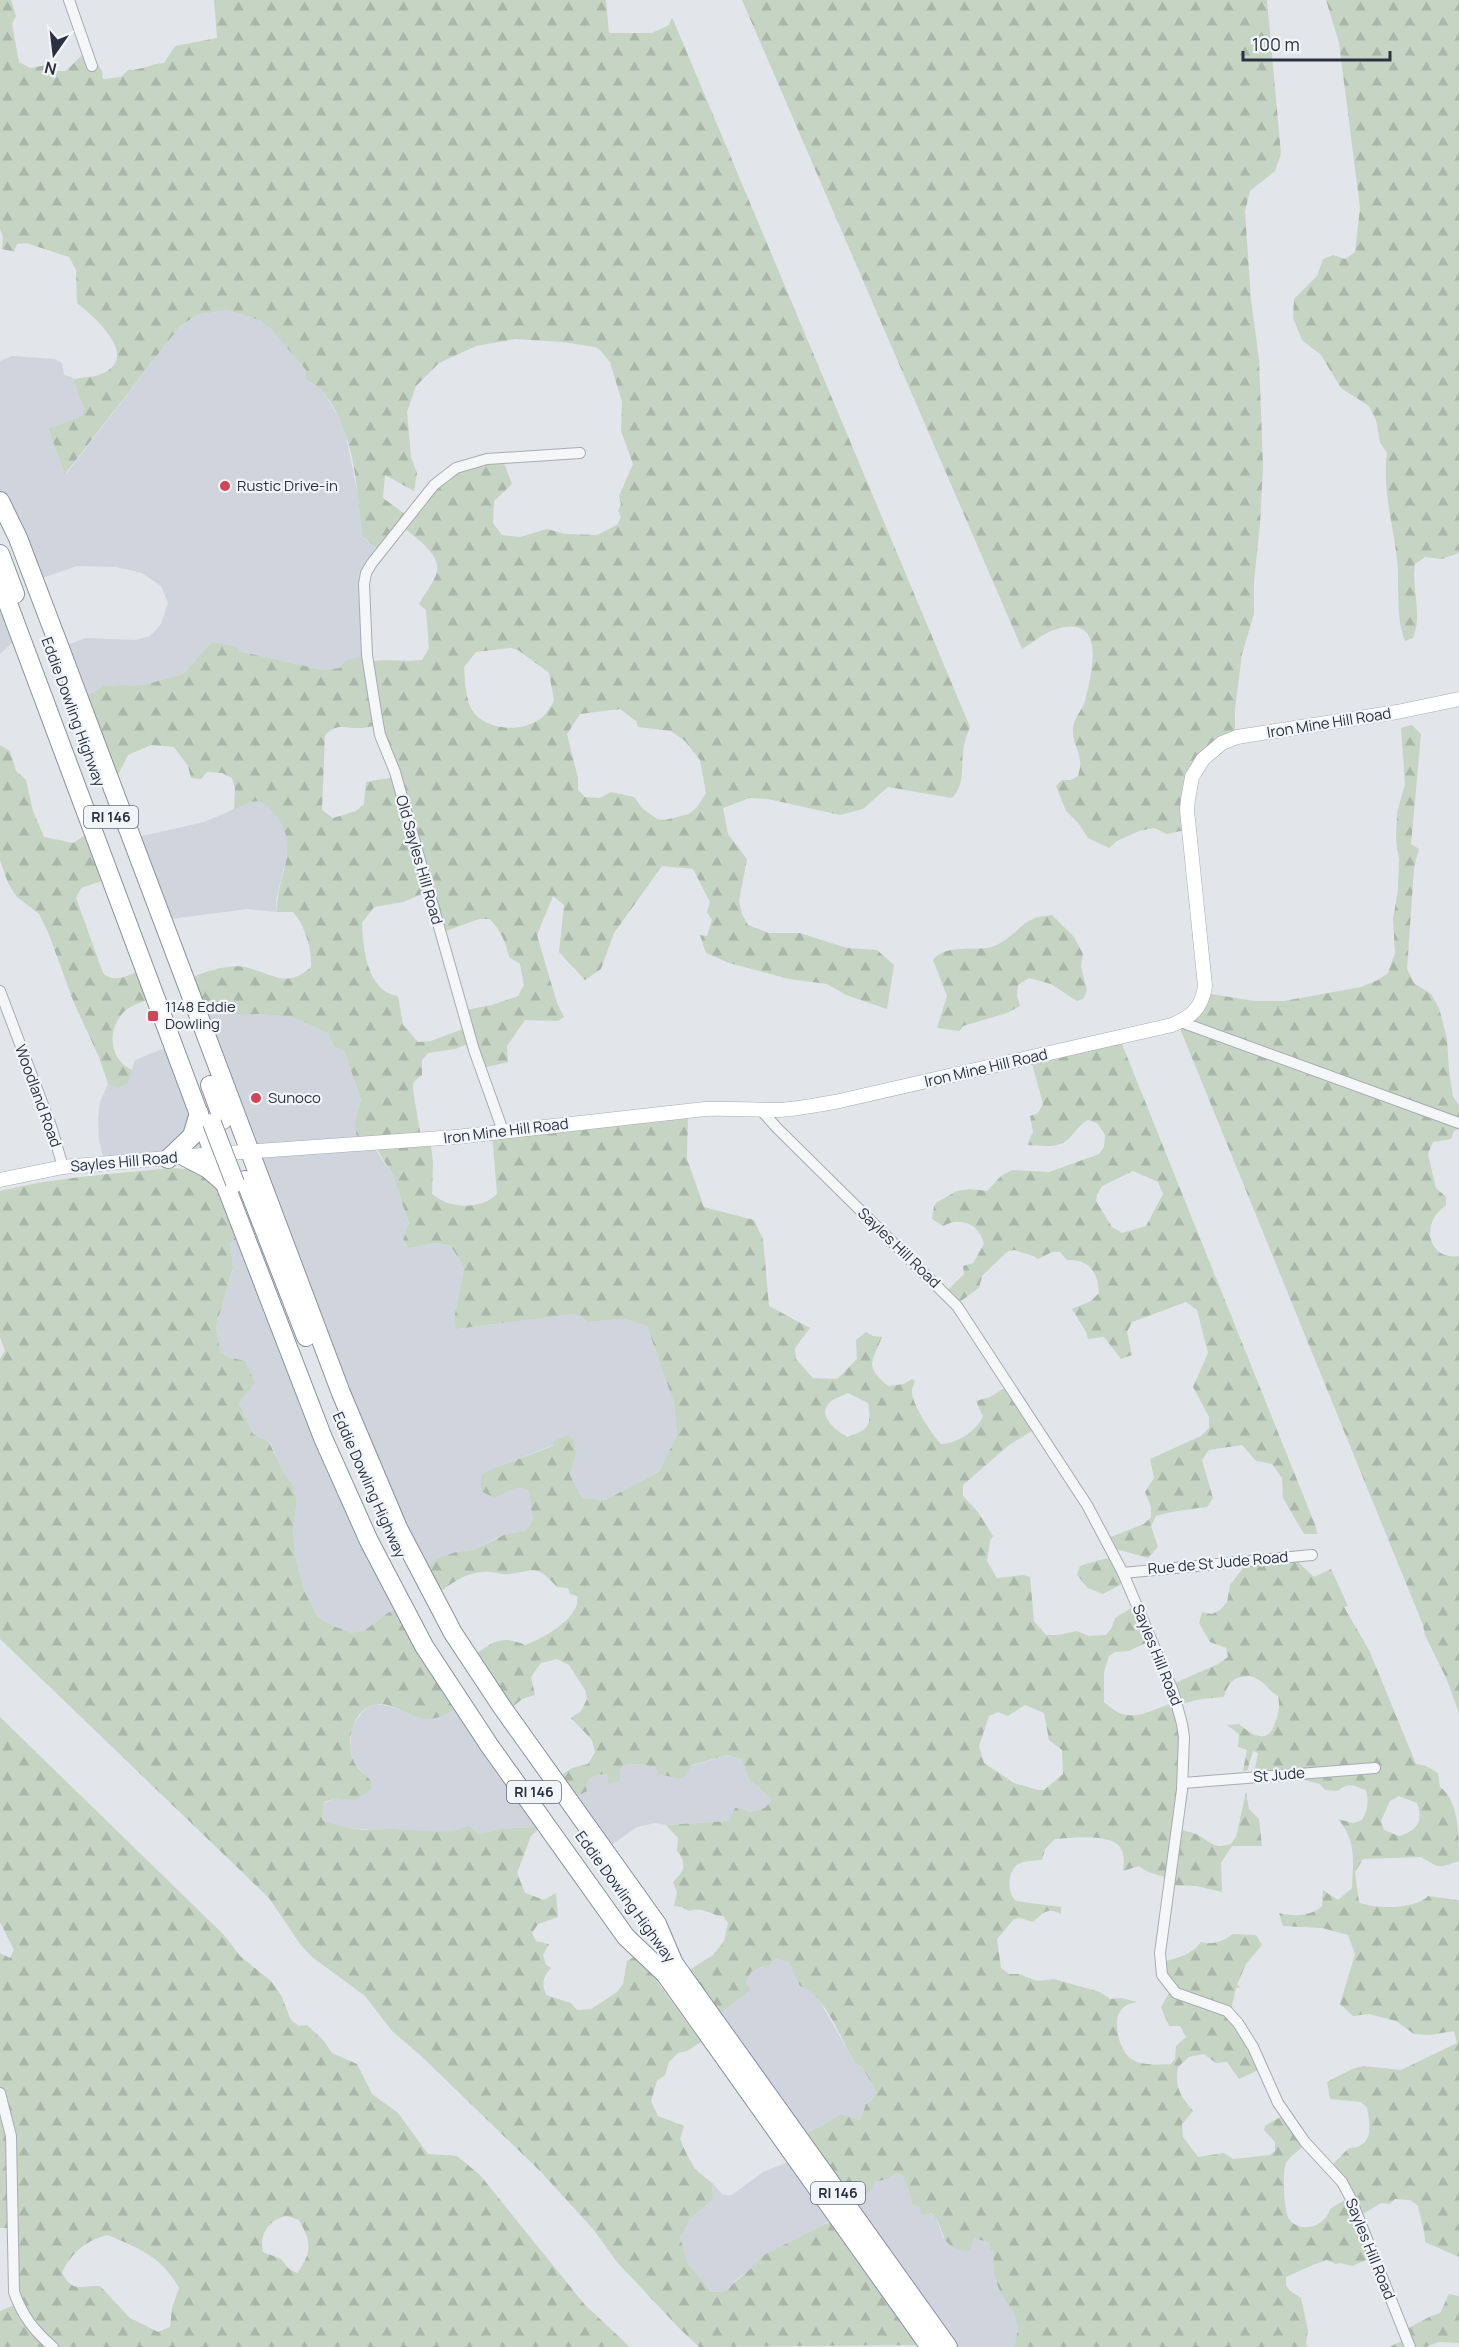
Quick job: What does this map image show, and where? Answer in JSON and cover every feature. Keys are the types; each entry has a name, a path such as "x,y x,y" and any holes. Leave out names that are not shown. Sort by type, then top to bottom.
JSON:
{"highway":[{"path":"0,501 18,538 248,1151 354,1427 388,1506 422,1576 477,1671 657,1924 670,1969"},
{"name":"Eddie Dowling Highway","path":"0,513 211,1119"},
{"name":"Eddie Dowling Highway","path":"0,554 235,1183 351,1479 411,1602 474,1708 670,1969 948,2347"},
{"path":"0,582 211,1119 214,1154 235,1183"},
{"path":"211,1119 192,1136 176,1158 235,1183"},
{"name":"Eddie Dowling Highway","path":"670,1969 930,2347"}],"street":[{"path":"69,0 92,66"},
{"name":"Old Sayles Hill Road","path":"502,1131 474,1050 395,771 380,735 367,655 364,584 366,573 372,563 434,485 456,468 487,459 580,453"},
{"name":"Iron Mine Hill Road","path":"248,1151 456,1137 695,1110 740,1107 776,1110 835,1102 1152,1031 1181,1022 1195,1013 1204,996 1205,986 1187,810 1192,777 1203,759 1222,742 1237,737 1397,712 1459,699"},
{"name":"Woodland Road","path":"0,991 51,1126 63,1167"},
{"path":"1181,1022 1459,1123"},
{"name":"Sayles Hill Road","path":"760,1109 957,1306 1087,1505 1123,1573 1153,1639 1179,1708 1184,1737 1183,1783 1160,1953 1162,1975 1176,1993 1227,2011 1238,2023 1253,2047 1278,2103 1305,2142 1342,2182 1351,2199 1410,2347"},
{"name":"Sayles Hill Road","path":"0,1180 63,1167 248,1151"},
{"name":"Rue de St Jude Road","path":"1123,1573 1312,1555"},
{"name":"St Jude","path":"1183,1783 1375,1768"},
{"path":"0,2093 10,2136 14,2292 29,2324 53,2347"}],"shaded area":[{"path":"227,310 259,320 272,330 306,370 305,379 323,391 344,426 358,495 362,536 382,552 364,588 369,655 340,668 323,670 238,651 212,642 183,674 144,685 102,686 98,690 83,695 61,647 86,638 136,640 150,636 161,624 168,603 161,586 142,573 116,567 77,566 31,582 0,509 0,361 12,356 55,359 62,363 64,375 73,378 84,409 84,416 48,430 66,474 180,326 197,315"},
{"path":"0,595 14,641 0,654"},
{"path":"256,800 268,805 284,824 289,848 276,900 277,912 247,909 171,919 138,837 204,822"},
{"path":"218,1009 241,1015 292,1017 328,1033 333,1045 345,1053 361,1100 355,1120 393,1175 409,1225 403,1240 409,1248 437,1243 451,1246 464,1268 454,1319 457,1329 574,1314 581,1316 587,1322 624,1319 647,1326 674,1403 677,1435 659,1472 605,1500 582,1498 570,1475 576,1455 554,1445 489,1470 494,1498 519,1487 528,1490 533,1520 525,1531 496,1538 476,1549 456,1552 423,1578 204,1016"},
{"path":"170,1046 212,1152 103,1157 98,1119 100,1102 108,1084 118,1088 128,1083 135,1060"},
{"path":"242,1237 399,1608 389,1612 364,1631 352,1633 331,1625 317,1616 304,1590 295,1555 293,1527 297,1502 292,1484 282,1469 270,1442 253,1434 239,1403 245,1361 220,1352 216,1326 233,1269 230,1241"},
{"path":"374,1704 389,1706 427,1719 460,1706 544,1819 530,1827 500,1829 480,1834 469,1827 456,1832 372,1830 341,1827 322,1820 324,1803 335,1798 353,1801 371,1781 353,1761 350,1748 352,1726 365,1709"},
{"path":"727,1755 742,1759 748,1779 772,1799 765,1808 749,1812 740,1808 729,1821 666,1825 655,1823 637,1827 606,1849 566,1803 587,1791 588,1781 596,1775 607,1774 608,1784 619,1780 620,1769 624,1765 691,1766"},
{"path":"776,1959 789,1962 800,1982 818,1998 852,2058 862,2067 876,2091 874,2098 866,2104 860,2120 841,2114 802,2137 717,2016 749,1990 746,1982 750,1972 761,1967 767,1968"},
{"path":"788,2162 830,2220 810,2233 762,2256 755,2266 738,2278 726,2291 711,2292 687,2262 680,2237 690,2219 713,2199 712,2183 708,2178 723,2195 732,2195 763,2172"},
{"path":"896,2173 902,2175 912,2205 936,2217 943,2238 974,2238 990,2243 996,2282 1017,2316 1018,2336 1014,2347 953,2347 851,2204 871,2190 875,2182 887,2179"}],"green space":[{"path":"0,0 11,0 16,16 12,24 19,62 30,68 47,65 55,71 66,71 88,49 102,71 103,79 121,77 128,70 164,63 175,46 217,38 214,0 606,0 609,33 652,33 669,25 672,17 970,727 963,748 961,782 952,798 888,787 863,809 840,815 768,799 750,798 723,808 728,834 747,859 739,901 748,925 769,933 800,933 847,948 877,950 894,965 887,1009 846,995 827,984 789,979 729,963 706,953 700,935 707,936 712,920 707,912 710,902 693,869 662,866 614,933 601,969 585,980 559,952 564,905 553,896 537,935 557,1003 564,1017 558,1021 525,1020 507,1046 508,1062 483,1068 471,1043 455,1049 428,1053 422,1060 422,1075 416,1079 413,1088 421,1137 430,1140 433,1162 432,1194 447,1203 465,1206 482,1203 497,1194 492,1134 688,1114 687,1159 704,1207 754,1220 763,1239 769,1306 810,1328 795,1348 796,1359 813,1378 837,1379 857,1359 856,1340 866,1332 882,1337 873,1358 873,1368 888,1386 904,1384 912,1379 915,1381 912,1391 918,1411 941,1444 960,1439 971,1432 983,1417 976,1401 990,1397 1010,1385 1035,1429 1009,1445 963,1485 963,1496 978,1512 993,1536 987,1561 997,1578 1023,1575 1030,1577 1034,1621 1046,1635 1077,1631 1089,1636 1106,1635 1115,1618 1136,1605 1152,1640 1129,1651 1115,1652 1109,1656 1104,1672 1104,1702 1122,1714 1139,1715 1175,1702 1175,1683 1218,1664 1228,1657 1226,1648 1210,1642 1199,1623 1202,1612 1212,1614 1220,1610 1227,1602 1230,1585 1247,1563 1293,1557 1314,1577 1331,1569 1348,1606 1344,1607 1369,1650 1416,1764 1426,1766 1438,1773 1440,1787 1451,1801 1457,1819 1459,1861 1438,1866 1421,1857 1363,1859 1355,1872 1359,1902 1366,1905 1405,1906 1415,1904 1428,1896 1459,1902 1459,2257 1425,2242 1418,2206 1410,2200 1395,2199 1390,2204 1381,2203 1361,2215 1374,2257 1352,2266 1327,2260 1286,2277 1286,2285 1290,2291 1301,2298 1308,2330 1306,2344 1308,2347 1014,2347 1017,2325 1012,2310 999,2290 990,2243 974,2238 969,2251 951,2246 931,2213 921,2215 920,2207 912,2205 902,2175 896,2173 887,2179 875,2182 871,2190 851,2204 802,2137 841,2114 860,2120 866,2104 874,2098 876,2091 862,2067 852,2058 824,2006 809,1990 800,1986 789,1962 776,1959 767,1968 761,1967 751,1972 746,1982 750,1990 717,2016 686,1972 713,1955 724,1941 728,1923 723,1916 702,1910 689,1911 674,1906 677,1892 673,1882 682,1871 683,1859 677,1851 678,1838 666,1825 729,1821 735,1808 749,1812 765,1808 772,1799 748,1779 742,1759 727,1755 692,1765 682,1779 658,1774 656,1767 637,1764 624,1765 620,1769 620,1780 608,1784 607,1774 596,1775 588,1781 587,1791 566,1803 551,1782 572,1768 588,1764 595,1752 592,1740 571,1718 581,1711 587,1699 585,1690 569,1665 557,1659 541,1663 531,1677 535,1695 522,1699 504,1714 468,1659 501,1640 525,1645 541,1638 559,1626 573,1612 577,1604 577,1596 570,1594 568,1588 557,1587 544,1574 534,1570 505,1574 475,1573 438,1593 423,1578 434,1560 456,1552 476,1549 504,1535 525,1531 533,1520 528,1490 519,1487 494,1498 481,1491 481,1476 489,1470 553,1446 554,1441 568,1435 574,1441 576,1455 570,1475 582,1498 605,1500 659,1472 677,1435 674,1403 647,1326 624,1319 587,1322 581,1316 574,1314 456,1329 454,1319 464,1268 451,1246 437,1243 409,1248 403,1240 409,1224 393,1175 375,1146 357,1141 355,1120 361,1100 345,1053 333,1045 328,1033 292,1017 241,1015 218,1009 203,1015 194,977 219,969 240,966 286,979 294,978 311,967 307,938 297,917 293,912 277,912 287,850 287,838 282,826 269,807 260,802 251,802 234,810 235,789 232,778 222,773 207,772 201,779 191,778 188,766 174,747 151,745 128,755 116,779 85,695 102,686 144,685 183,674 212,642 237,647 238,651 323,670 340,668 347,660 369,655 373,661 422,660 429,648 426,610 419,604 436,575 436,561 433,554 403,527 382,552 362,536 353,461 334,408 322,391 305,379 306,370 272,330 259,320 227,310 197,315 180,326 65,474 48,429 83,416 84,409 73,379 98,375 112,367 117,358 116,348 103,327 77,303 76,270 69,257 26,243 17,244 14,252 2,249 3,238 0,228","holes":["515,339 563,342 599,349 610,362 622,402 621,431 633,464 619,496 621,504 618,511 621,517 617,525 597,535 565,534 547,529 520,537 502,535 493,523 494,501 512,484 502,458 452,472 409,517 383,498 385,475 414,491 417,473 411,457 407,412 416,386 439,363 476,346","511,648 518,650 549,673 554,700 544,715 533,723 515,728 488,723 480,719 471,708 466,691 464,667 476,652","620,709 636,721 638,727 671,731 685,741 700,760 706,793 697,807 689,814 665,820 657,819 643,809 634,797 611,792 600,798 585,797 578,790 578,778 567,734 580,714","380,724 394,777 366,782 364,804 356,811 333,818 322,810 325,735 338,727 363,728","427,892 443,932 479,919 490,919 502,936 509,957 520,964 524,985 518,996 492,1005 466,1010 468,1027 431,1041 418,1042 403,1025 398,996 388,993 379,986 369,967 362,923 374,907 403,902","848,1393 868,1403 869,1422 867,1426 860,1432 847,1437 838,1431 829,1422 825,1412 826,1407 834,1399","1250,1676 1259,1680 1278,1696 1279,1703 1273,1728 1265,1736 1255,1735 1239,1724 1227,1725 1239,1734 1238,1747 1247,1750 1243,1771 1247,1771 1253,1751 1258,1753 1255,1768 1320,1784 1325,1790 1338,1791 1345,1786 1352,1785 1366,1790 1367,1794 1367,1809 1362,1820 1353,1823 1338,1819 1351,1844 1352,1888 1338,1900 1323,1890 1322,1906 1308,1914 1279,1913 1283,1926 1322,1928 1348,1935 1355,1954 1340,2004 1353,2016 1369,2014 1396,2021 1414,2034 1430,2035 1454,2031 1457,2043 1401,2070 1363,2066 1327,2082 1330,2099 1361,2102 1367,2108 1369,2129 1366,2140 1362,2144 1349,2148 1332,2165 1351,2196 1330,2209 1324,2220 1306,2227 1294,2224 1287,2215 1284,2182 1286,2163 1307,2143 1288,2113 1266,2125 1264,2130 1275,2142 1275,2151 1270,2155 1233,2159 1224,2153 1198,2157 1183,2137 1182,2124 1193,2111 1179,2090 1177,2074 1178,2067 1189,2057 1204,2054 1216,2063 1227,2062 1239,2079 1263,2068 1231,2010 1236,1988 1241,1987 1237,1985 1246,1964 1262,1945 1256,1935 1233,1934 1217,1942 1201,1942 1189,1953 1163,1962 1172,1988 1161,2007 1169,2026 1180,2026 1186,2037 1176,2046 1175,2059 1171,2064 1161,2065 1134,2061 1122,2048 1117,2018 1124,2007 1137,2002 1121,1998 1110,1999 1100,1992 1054,1979 1037,1981 1019,1974 1009,1974 1001,1968 997,1939 1014,1919 1020,1918 1033,1922 1049,1911 1061,1914 1061,1907 1016,1901 1010,1888 1011,1873 1017,1865 1042,1860 1045,1849 1055,1839 1089,1837 1108,1840 1122,1850 1123,1871 1139,1866 1148,1872 1168,1878 1169,1885 1196,1886 1222,1892 1221,1863 1232,1846 1262,1846 1259,1819 1249,1809 1246,1792 1236,1837 1231,1844 1225,1846 1212,1844 1196,1834 1177,1829 1181,1704 1224,1697 1232,1681 1239,1677","1025,1705 1044,1713 1049,1740 1062,1750 1063,1774 1044,1790 1014,1783 984,1763 979,1746 989,1716 998,1712 1008,1716","1399,1796 1417,1803 1420,1815 1414,1828 1399,1836 1384,1830 1381,1821 1390,1801"]},
{"path":"742,0 1267,0 1281,154 1275,171 1250,191 1245,211 1251,300 1259,359 1263,467 1254,582 1254,614 1242,654 1235,709 1235,738 1196,769 1185,830 1167,834 1154,828 1139,831 1117,841 1109,848 1088,838 1079,824 1066,811 1056,786 1062,780 1071,780 1078,776 1080,768 1073,727 1085,701 1091,676 1090,638 1083,630 1073,627 1057,629 1022,649"},
{"path":"1326,0 1459,0 1459,553 1442,559 1425,557 1415,564 1416,628 1413,638 1405,641 1400,621 1397,559 1387,492 1387,453 1380,442 1376,420 1369,406 1341,388 1321,355 1302,340 1293,318 1294,299 1317,276 1323,259 1333,255 1345,259 1355,252 1360,208 1339,43"},
{"path":"1412,725 1421,734 1411,844 1419,849 1414,868 1407,969 1414,983 1431,994 1439,1008 1447,1038 1453,1096 1459,1106 1459,1129 1454,1131 1451,1139 1433,1142 1428,1154 1436,1188 1446,1197 1446,1205 1435,1216 1430,1231 1433,1245 1443,1254 1459,1256 1459,1713 1447,1680 1425,1635 1423,1625 1179,1026 1205,993 1254,1001 1284,1001 1361,987 1388,973 1395,953 1393,919 1398,890 1399,859 1396,840 1397,813 1405,784 1401,728"},
{"path":"0,745 10,751 16,771 26,780 33,811 44,837 73,843 90,832 108,879 81,888 76,898 103,973 117,978 141,970 149,999 127,1009 120,1016 113,1033 114,1051 124,1065 132,1070 128,1083 118,1088 108,1084 99,1057 74,1003 39,914 16,896 8,883 0,860"},
{"path":"1052,915 1074,937 1083,954 1081,967 1087,991 1083,999 1077,1001 1051,984 1029,978 1018,985 1017,995 1020,1006 1007,1013 963,1026 959,1031 937,1028 947,996 933,960 953,950 997,945 1028,921"},
{"path":"1120,1039 1317,1534 1304,1534 1283,1498 1282,1478 1272,1464 1256,1461 1242,1445 1209,1450 1202,1460 1213,1498 1207,1507 1156,1516 1151,1526 1158,1547 1148,1558 1109,1547 1108,1538 1144,1524 1151,1517 1151,1507 1145,1492 1154,1478 1150,1459 1201,1436 1209,1428 1209,1417 1193,1387 1208,1353 1197,1310 1186,1302 1132,1322 1127,1332 1132,1355 1121,1359 1104,1337 1088,1339 1072,1309 1091,1301 1099,1293 1094,1273 1087,1264 1067,1260 1060,1252 1052,1252 1038,1259 1015,1250 1008,1251 982,1276 979,1288 958,1303 948,1290 964,1274 963,1266 973,1263 984,1244 978,1231 968,1224 956,1222 943,1226 932,1219 937,1202 957,1191 970,1189 987,1191 1001,1176 1012,1170 1049,1172 1099,1154 1104,1147 1105,1135 1097,1123 1088,1120 1062,1143 1052,1146 1027,1145 1033,1132 1030,1116 1038,1113 1043,1104 1031,1060","holes":["1133,1171 1158,1182 1163,1194 1146,1226 1122,1233 1112,1227 1096,1201 1102,1186"]},
{"path":"170,1168 188,1169 213,1179 242,1237 230,1242 233,1268 216,1326 220,1352 245,1361 255,1382 239,1403 253,1434 269,1442 292,1484 297,1502 293,1527 295,1555 304,1590 317,1616 331,1625 352,1633 364,1631 389,1612 399,1608 460,1706 431,1719 420,1718 386,1705 379,1704 366,1708 360,1713 352,1728 350,1745 354,1763 371,1781 371,1790 353,1801 335,1798 324,1802 322,1820 365,1830 442,1832 469,1826 480,1834 500,1829 530,1827 544,1819 546,1822 531,1836 517,1873 525,1893 544,1900 556,1893 558,1917 538,1924 532,1933 536,1941 549,1944 543,1955 546,1965 551,1968 544,1981 546,1995 571,2003 577,2010 591,2009 617,1992 623,1984 627,1961 638,1955 701,2042 687,2051 678,2053 669,2062 665,2075 657,2081 651,2101 658,2116 684,2126 680,2139 686,2153 695,2169 712,2183 713,2199 690,2219 680,2237 687,2262 711,2292 726,2291 762,2256 829,2222 917,2345 699,2347 617,2262 593,2229 541,2172 419,2054 392,2031 365,1996 312,1957 300,1944 269,1898 0,1639 0,1359 5,1351 0,1337 0,1191 63,1179"},
{"path":"1114,1558 1125,1582 1103,1594 1088,1588 1077,1575 1080,1566"},
{"path":"0,1717 224,1935 240,1956 271,1981 281,1995 291,2020 299,2026 307,2025 324,2041 332,2053 357,2064 372,2094 398,2113 428,2154 457,2156 480,2175 585,2305 630,2347 0,2347 0,2311 17,2304 10,2228 0,2228 0,1953 10,1958 14,1950 0,1922","holes":["287,2216 299,2220 308,2240 308,2253 297,2273 288,2268 281,2259 263,2252 262,2245 267,2228 275,2220","108,2235 149,2255 172,2277 179,2288 172,2308 170,2327 158,2332 130,2318 100,2286 78,2287 66,2280 62,2273 75,2253 93,2240"]},
{"path":"1449,2294 1459,2296 1459,2343 1439,2342 1426,2347 1389,2347 1409,2338 1407,2329 1440,2313"}],"place":[{"name":"Rustic Drive-in","path":"225,486"},
{"name":"1148 Eddie Dowling","path":"153,1016"},
{"name":"Sunoco","path":"256,1098"}]}
